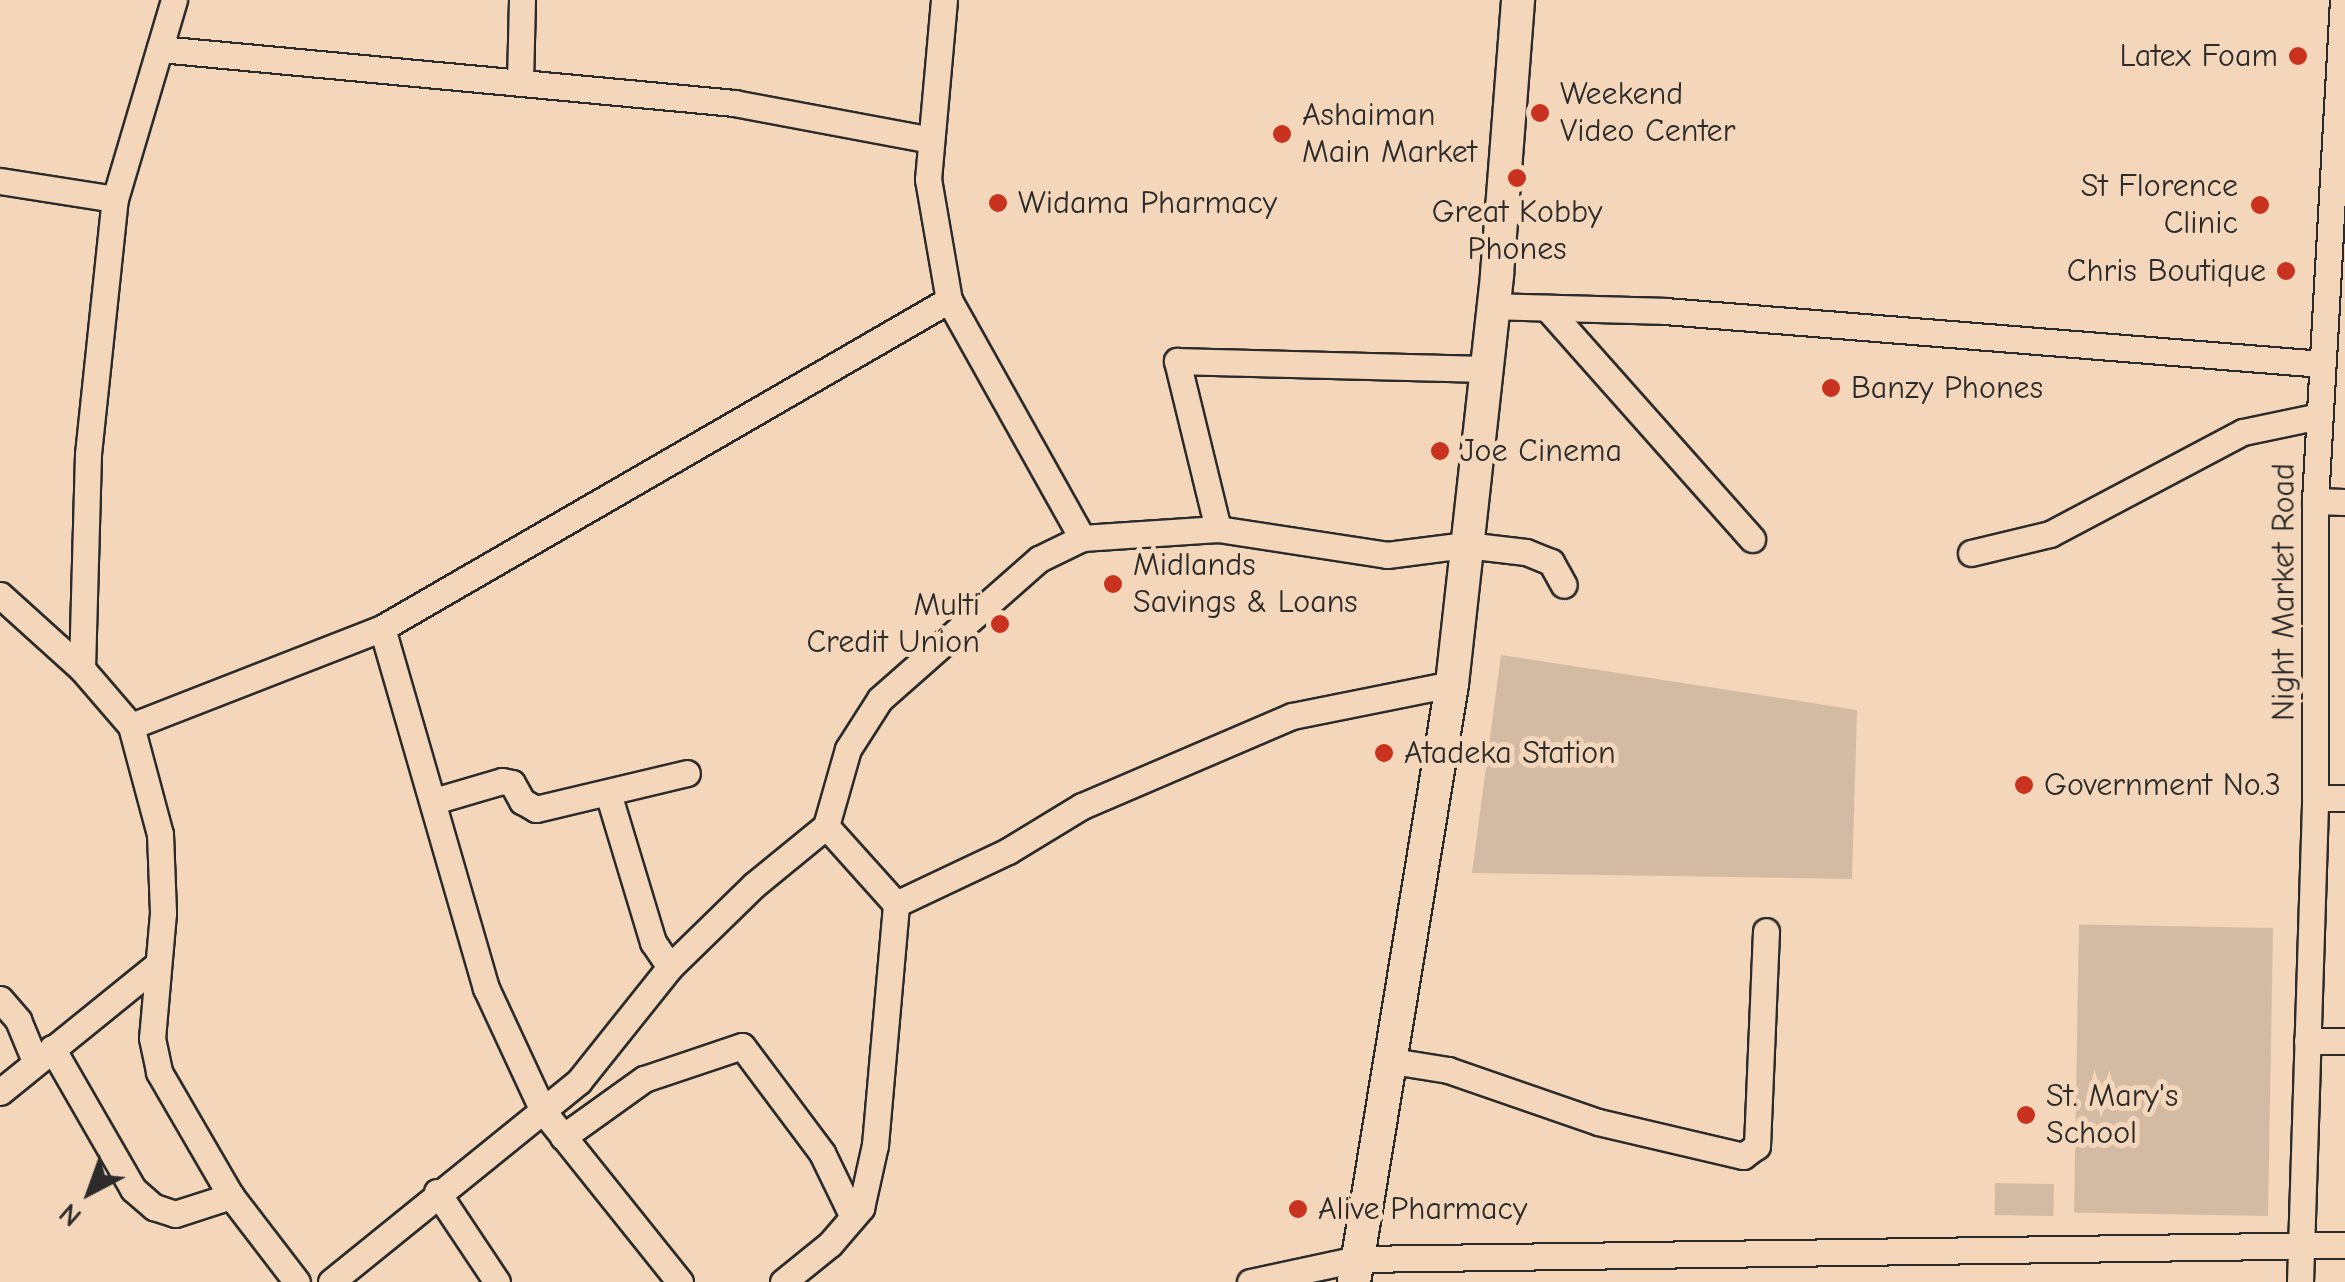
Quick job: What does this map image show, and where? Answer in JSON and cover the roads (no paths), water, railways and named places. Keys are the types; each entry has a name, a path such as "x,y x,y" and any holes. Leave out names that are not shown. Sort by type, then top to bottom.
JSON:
{"main road":[{"path":"1356,1271 1452,684 1518,0"}],"street":[{"path":"82,669 88,454 115,199 174,0"},
{"path":"520,82 522,0"},
{"path":"944,0 928,179 949,300 1082,538"},
{"name":"Night Market Road","path":"2300,1282 2318,648 2315,501 2319,416 2331,349 2335,1"},
{"path":"160,49 769,108 930,140"},
{"path":"0,181 115,199"},
{"path":"131,726 382,628 949,300"},
{"path":"1491,306 2331,349"},
{"path":"1547,308 1752,539"},
{"path":"1218,529 1178,361 1484,369"},
{"path":"1971,554 2050,534 2243,432 2319,416"},
{"path":"2315,501 2345,502"},
{"path":"331,1282 437,1192 542,1112 610,1047 670,967 754,884 826,826 848,749 880,698 1039,559 1082,538 1218,529 1387,556 1466,544 1551,562 1564,585"},
{"path":"0,595 82,669 131,726 160,834 152,1038 158,1072 230,1196 297,1282"},
{"path":"382,628 434,801 453,891 486,988 542,1112 680,1282"},
{"path":"2318,648 2345,648"},
{"path":"896,904 1082,806 1292,716 1452,684"},
{"path":"434,801 502,781 512,783 522,801 536,810 687,773"},
{"path":"608,794 653,942 670,967"},
{"path":"2315,798 2345,798"},
{"path":"784,1282 854,1217 875,1145 896,904 826,826"},
{"path":"1392,1061 1448,1070 1598,1122 1743,1156 1757,1146 1766,931"},
{"path":"0,1092 157,965"},
{"path":"0,999 44,1055 133,1189 154,1208 174,1214 230,1196"},
{"path":"2307,1041 2345,1041"},
{"path":"563,1137 644,1079 742,1046 822,1153 854,1217"},
{"path":"437,1192 497,1282"},
{"path":"1250,1282 1356,1271 2345,1246"}],"place":[{"name":"Latex Foam","path":"2298,56"},
{"name":"Weekend Video Center","path":"1540,113"},
{"name":"Ashaiman Main Market","path":"1282,134"},
{"name":"Great Kobby Phones","path":"1517,178"},
{"name":"Widama Pharmacy","path":"998,203"},
{"name":"St Florence Clinic","path":"2260,205"},
{"name":"Chris Boutique","path":"2286,271"},
{"name":"Banzy Phones","path":"1831,388"},
{"name":"Joe Cinema","path":"1440,451"},
{"name":"Midlands Savings & Loans","path":"1113,584"},
{"name":"Multi Credit Union","path":"1000,624"},
{"name":"Atadeka Station","path":"1384,753"},
{"name":"Government No.3","path":"2024,785"},
{"name":"St. Mary's School","path":"2026,1115"},
{"name":"Alive Pharmacy","path":"1298,1209"}]}
